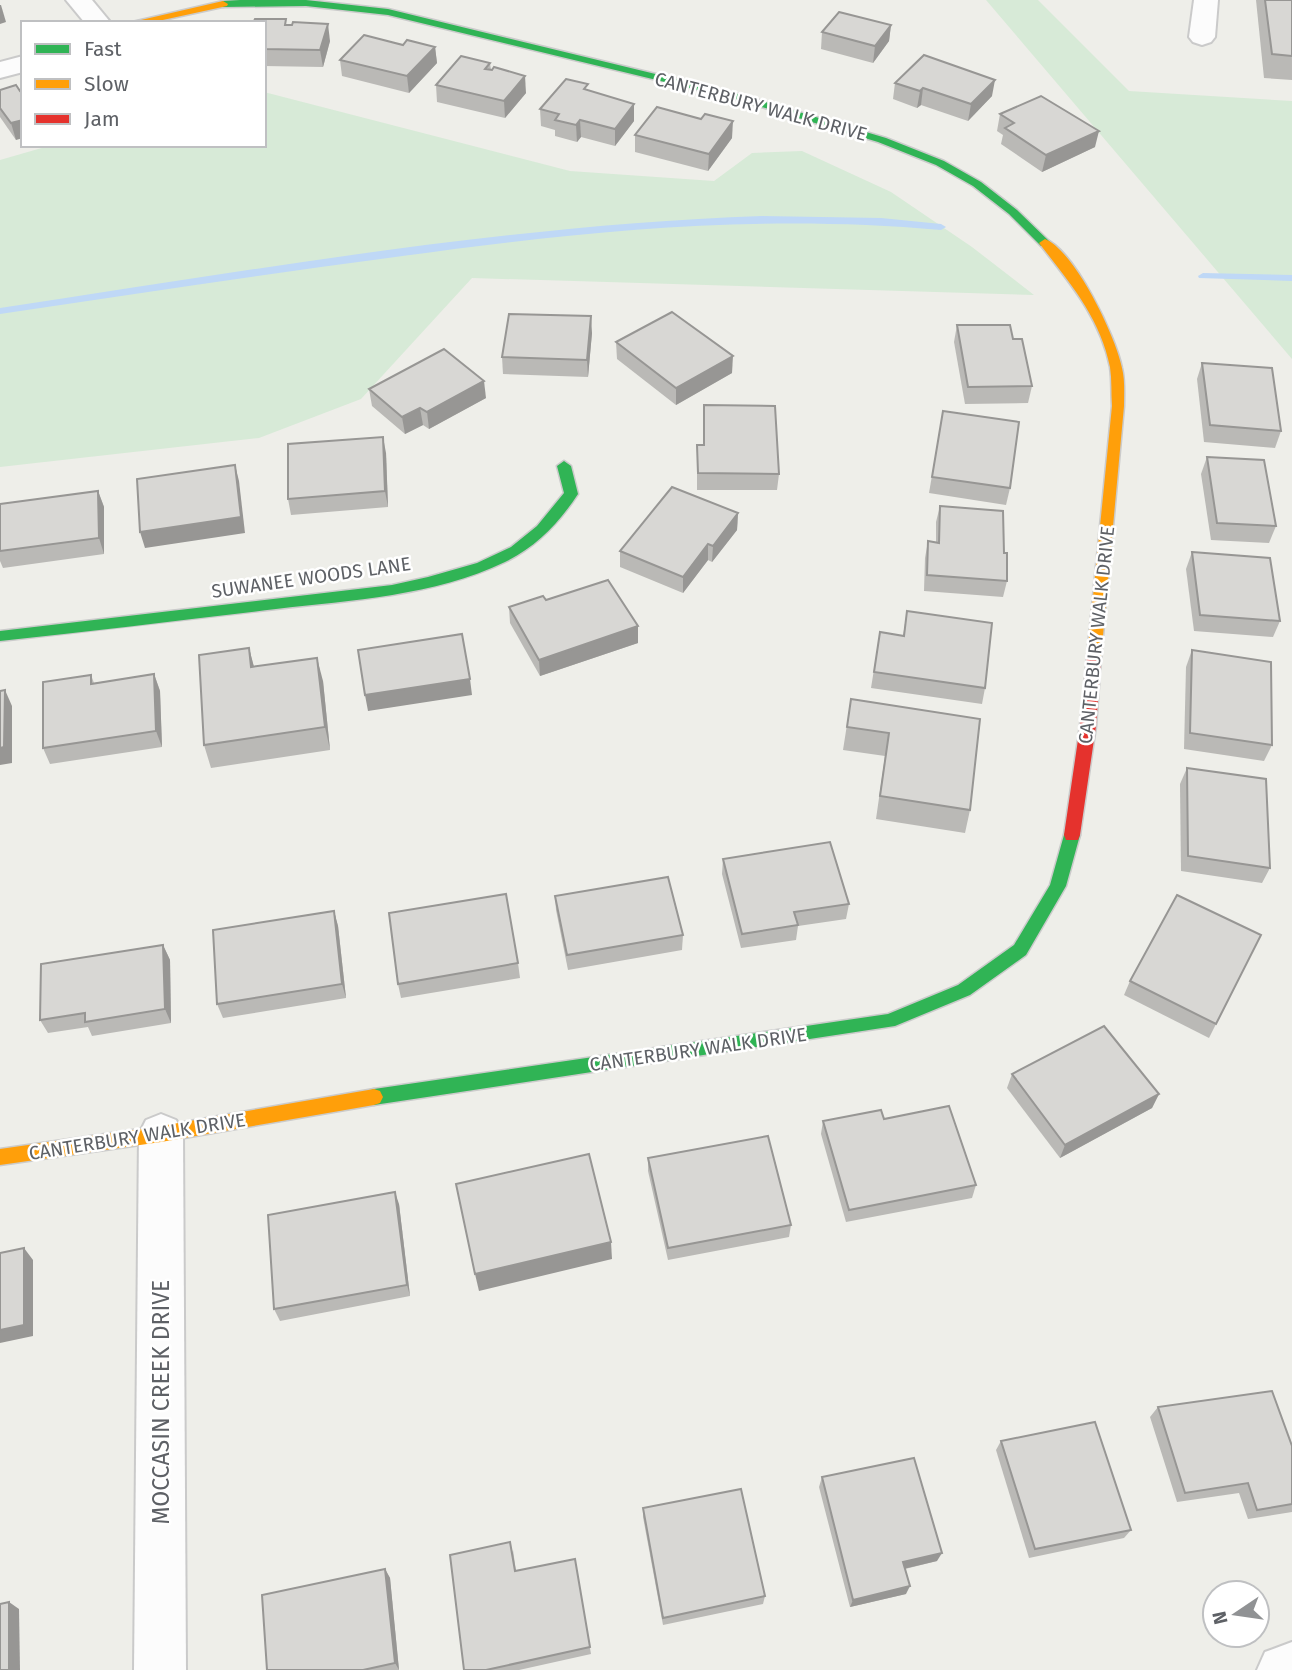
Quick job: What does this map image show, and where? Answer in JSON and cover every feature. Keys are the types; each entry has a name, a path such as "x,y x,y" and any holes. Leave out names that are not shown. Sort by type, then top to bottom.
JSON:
{"street":[{"path":"78,0 97,21"},
{"path":"1202,37 1206,0"},
{"name":"CANTERBURY WALK DRIVE","path":"0,1157 398,1093 889,1021 964,990 1020,950 1058,887 1076,819 1088,726 1118,406 1114,357 1087,300 1065,265 1043,240 992,194 942,163 892,142 792,111 376,4 245,1 176,12 141,21"},
{"path":"0,70 21,65"},
{"name":"SUWANEE WOODS LANE","path":"0,636 392,590 454,575 507,554 546,527 571,494 564,466"},
{"name":"MOCCASIN CREEK DRIVE","path":"160,1670 161,1133"},
{"path":"1283,1670 1292,1668"}],"green space":[{"path":"986,0 1038,0 1129,91 1292,101 1292,359"},
{"path":"266,93 570,171 714,181 752,153 802,151 891,192 972,247 1034,295 472,278 361,399 259,438 0,467 0,160 45,147 266,147"}],"building":[{"path":"1265,0 1292,0 1292,56 1272,54"},
{"path":"839,12 891,25 875,46 822,32"},
{"path":"286,19 285,25 292,25 293,22 328,24 320,50 266,49 266,21 254,21"},
{"path":"364,35 403,45 407,40 435,47 407,76 340,60"},
{"path":"924,55 995,80 971,104 923,88 920,91 895,83"},
{"path":"461,56 490,63 485,69 492,70 494,67 525,76 504,101 436,85"},
{"path":"566,79 588,84 584,89 634,104 615,129 580,120 576,125 555,120 559,114 540,109"},
{"path":"16,85 21,91 21,120 11,123 0,108 0,90"},
{"path":"1041,96 1099,131 1046,155 1005,128 1014,123 1000,114"},
{"path":"657,107 701,119 705,114 733,121 709,154 635,135"},
{"path":"672,312 733,356 676,388 616,342"},
{"path":"509,314 591,316 587,360 502,357"},
{"path":"957,325 1010,325 1013,339 1022,339 1032,386 968,387"},
{"path":"444,349 484,381 427,412 420,408 402,417 369,389"},
{"path":"1202,363 1272,368 1281,431 1210,425"},
{"path":"704,405 775,406 779,474 698,473 697,445 704,445"},
{"path":"943,411 1019,422 1010,488 932,477"},
{"path":"383,437 385,491 288,499 288,444"},
{"path":"1207,457 1264,460 1276,526 1217,523"},
{"path":"235,465 241,517 140,532 137,479"},
{"path":"672,487 738,513 713,546 708,544 683,577 620,551"},
{"path":"98,491 99,538 0,551 0,504"},
{"path":"940,506 1003,511 1007,581 927,575 928,541 939,543"},
{"path":"1192,552 1270,558 1280,621 1200,615"},
{"path":"608,580 638,626 539,660 509,607 543,596 546,600"},
{"path":"907,611 992,623 985,688 874,672 880,632 904,636"},
{"path":"462,634 470,679 365,695 358,650"},
{"path":"249,648 251,667 317,658 325,727 204,745 199,655"},
{"path":"1192,650 1271,662 1272,745 1190,733"},
{"path":"154,674 156,731 43,748 43,682 91,675 91,684"},
{"path":"5,690 4,747 0,748 0,691"},
{"path":"851,699 980,719 970,810 880,796 889,733 847,727"},
{"path":"1187,768 1266,779 1270,868 1188,856"},
{"path":"830,842 849,904 794,912 798,925 742,934 723,859"},
{"path":"668,877 683,935 567,955 555,896"},
{"path":"506,894 518,963 398,984 389,913"},
{"path":"1177,895 1261,935 1216,1024 1130,981"},
{"path":"334,911 342,984 217,1004 213,930"},
{"path":"163,945 165,1009 85,1022 85,1013 40,1020 41,964"},
{"path":"1104,1026 1159,1094 1065,1145 1012,1074"},
{"path":"949,1106 976,1185 849,1210 823,1121 881,1110 884,1119"},
{"path":"768,1136 791,1225 668,1248 648,1158"},
{"path":"589,1154 611,1242 475,1274 456,1184"},
{"path":"395,1192 407,1285 274,1309 268,1215"},
{"path":"24,1248 24,1325 0,1330 0,1253"},
{"path":"1272,1391 1292,1446 1292,1504 1257,1510 1248,1483 1185,1493 1158,1407"},
{"path":"1095,1422 1131,1530 1035,1549 1001,1441"},
{"path":"914,1458 942,1553 903,1562 910,1586 853,1600 822,1477"},
{"path":"741,1489 765,1596 663,1618 643,1508"},
{"path":"510,1542 515,1571 575,1559 590,1647 486,1670 464,1670 450,1555"},
{"path":"385,1569 395,1663 363,1670 267,1670 262,1595"},
{"path":"9,1602 9,1670 0,1670 0,1604"}],"waterway":[{"path":"0,311 233,276 585,230 762,219 881,221 941,227"},
{"path":"1203,276 1292,278"}],"traffic: fast":[{"path":"223,4 306,3 388,12 738,97 882,140 940,163 977,184 1013,212 1045,243"},
{"path":"0,636 392,590 464,572 516,550 542,530 571,494 564,466"},
{"path":"374,1097 889,1021 964,990 1020,950 1058,886 1072,835"}],"traffic: slow":[{"path":"142,21 223,4"},
{"path":"1045,243 1068,269 1097,314 1117,374 1118,406 1094,657"},
{"path":"0,1157 161,1134 374,1097"}],"traffic: jam":[{"path":"1072,835 1088,726 1094,657"}]}
